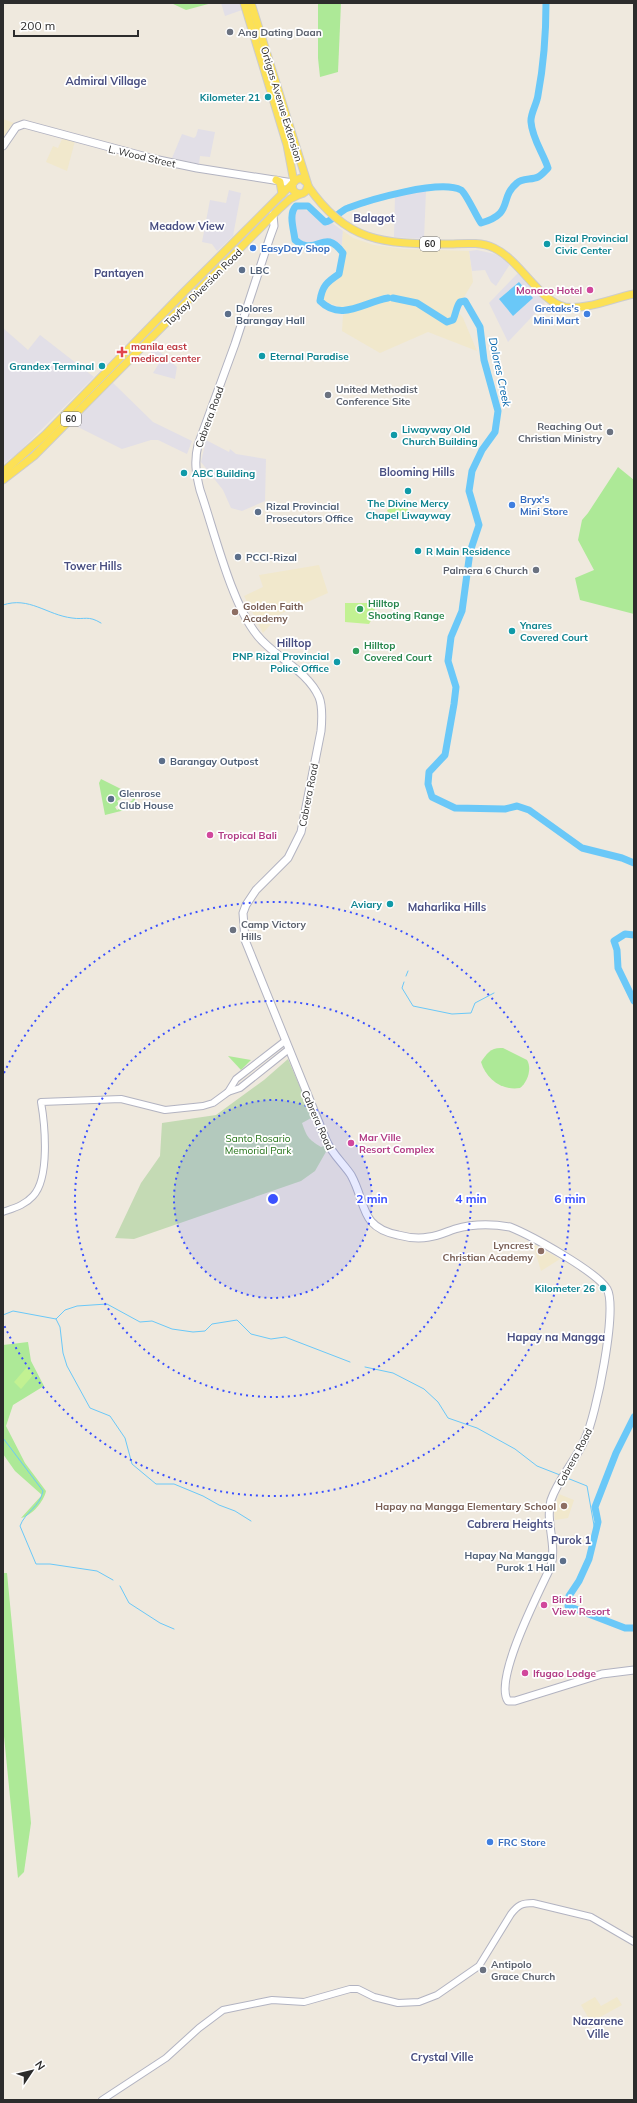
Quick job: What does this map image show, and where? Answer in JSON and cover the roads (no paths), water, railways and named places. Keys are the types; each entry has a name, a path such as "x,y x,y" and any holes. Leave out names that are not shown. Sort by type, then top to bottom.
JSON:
{"main road":[{"name":"Ortigas Avenue Extension","path":"244,3 286,145 293,183"},
{"name":"Ortigas Avenue Extension","path":"251,3 307,185"},
{"name":"L. Wood Street","path":"3,146 16,127 26,124 154,159 197,168 293,183"},
{"path":"301,194 293,190 293,183 301,178 307,185"},
{"path":"276,180 280,182 283,194 289,193 290,200"},
{"name":"Taytay Diversion Road","path":"3,472 31,449 293,183"},
{"name":"60","path":"317,199 301,194 307,185 317,199 331,214 356,232 375,239 410,243 487,245 506,254 546,297 565,307 596,304 634,294"},
{"name":"Taytay Diversion Road","path":"3,480 34,456 273,215 290,200 301,194"},
{"name":"Cabrera Road","path":"273,215 274,226 235,344 230,354 214,404 198,445 195,459 196,476 235,595 245,616 257,635 311,685 319,698 322,717 301,832 295,847 288,858 256,890 246,905 243,913 245,940 288,1049 331,1150 351,1176 363,1208 374,1226 389,1234 413,1239 430,1237 463,1227 496,1225 510,1227 587,1271 600,1281 608,1290 610,1307 598,1403 585,1440 551,1500 549,1512 554,1557 513,1652 506,1673 505,1696 508,1700 515,1701 578,1680 602,1674 632,1670"},
{"name":"Cabrera Road","path":"230,354 231,344 267,233 265,224"},
{"path":"145,333 151,339"},
{"path":"93,386 99,391"}],"street":[{"path":"228,1092 234,1082 265,1055 285,1041"},
{"path":"3,1212 26,1202 37,1191 45,1151 41,1102 121,1099 154,1108 174,1110 204,1106 213,1103 228,1092 240,1088 288,1049"},
{"path":"265,1055 270,1063"},
{"path":"102,2100 159,2064 199,2028 223,2010 229,2008 272,2000 304,2002 350,1989 358,1989 374,1997 398,2003 419,2002 437,1995 479,1966 511,1914 517,1906 524,1903 533,1903 591,1917 634,1942"}],"water":[{"path":"519,282 533,298 513,316 499,299"}],"waterway":[{"name":"Dolores Creek","path":"388,298 353,309 344,310 336,310 328,307 320,301 322,292 326,285 331,279 339,274 343,253 332,243 323,242 310,246 295,240 292,218 294,209 296,206 308,206 325,222 331,220 348,208 372,200 422,189 451,187 463,192 481,223 498,215 505,205 511,189 519,181 538,177 548,168 536,140 531,122 542,72 546,3"},
{"name":"Dolores Creek","path":"393,298 417,303 447,322 453,320 460,302 465,301 480,327 484,360 498,411 495,432 482,450 472,471 469,491 479,525 470,552 462,611 451,637 448,661 456,687 454,704 445,755 429,772 428,784 432,797 455,808 505,809 517,806 529,810 582,848 622,858 634,863"},
{"path":"3,605 12,603 30,604 63,616 90,618 101,623"},
{"path":"634,935 625,934 614,941 617,950 618,968 634,1001"},
{"path":"406,976 408,971"},
{"path":"404,982 402,988 413,1006 452,1014 471,1013 475,1003 494,993"},
{"path":"3,1315 13,1311 56,1319 65,1310 77,1306 107,1304 140,1322 152,1321 172,1329 193,1332 205,1331 212,1324 237,1320 251,1334 271,1339 285,1337 350,1362"},
{"path":"56,1319 60,1327 63,1353 67,1366 90,1408 110,1416 125,1438 132,1464 156,1484 174,1484 235,1511 251,1521"},
{"path":"365,1367 393,1373 424,1389 438,1402 448,1418 477,1428 515,1449 537,1466 560,1475"},
{"path":"634,1417 616,1453 595,1507 598,1522 589,1559 579,1581 569,1596 568,1606 625,1628 634,1628"},
{"path":"3,1438 43,1491 39,1501 25,1517 20,1526 36,1564 50,1564 97,1571 113,1580"},
{"path":"567,1478 587,1486 595,1531"},
{"path":"120,1586 129,1603 160,1623 174,1629"}],"place":[{"name":"Ang Dating Daan","path":"230,32"},
{"name":"Kilometer 21","path":"268,97"},
{"name":"Rizal Provincial Civic Center","path":"547,244"},
{"name":"EasyDay Shop","path":"253,248"},
{"name":"LBC","path":"242,270"},
{"name":"Monaco Hotel","path":"590,290"},
{"name":"Dolores Barangay Hall","path":"228,314"},
{"name":"Gretaks's Mini Mart","path":"587,314"},
{"name":"manila east medical center","path":"122,352"},
{"name":"Eternal Paradise","path":"262,356"},
{"name":"Grandex Terminal","path":"102,366"},
{"name":"United Methodist Conference Site","path":"328,395"},
{"name":"Reaching Out Christian Ministry","path":"610,432"},
{"name":"Liwayway Old Church Building","path":"394,435"},
{"name":"ABC Building","path":"184,473"},
{"name":"The Divine Mercy Chapel Liwayway","path":"408,491"},
{"name":"Bryx's Mini Store","path":"512,505"},
{"name":"Rizal Provincial Prosecutors Office","path":"258,512"},
{"name":"R Main Residence","path":"418,551"},
{"name":"PCCI-Rizal","path":"238,557"},
{"name":"Palmera 6 Church","path":"536,570"},
{"name":"Hilltop Shooting Range","path":"360,609"},
{"name":"Golden Faith Academy","path":"235,612"},
{"name":"Ynares Covered Court","path":"512,631"},
{"name":"Hilltop Covered Court","path":"356,651"},
{"name":"PNP Rizal Provincial Police Office","path":"337,662"},
{"name":"Barangay Outpost","path":"162,761"},
{"name":"Glenrose Club House","path":"111,799"},
{"name":"Tropical Bali","path":"210,835"},
{"name":"Aviary","path":"390,904"},
{"name":"Camp Victory Hills","path":"233,930"},
{"name":"Mar Ville Resort Complex","path":"351,1143"},
{"name":"Lyncrest Christian Academy","path":"541,1251"},
{"name":"Kilometer 26","path":"603,1288"},
{"name":"Hapay na Mangga Elementary School","path":"564,1506"},
{"name":"Hapay Na Mangga Purok 1 Hall","path":"563,1561"},
{"name":"Birds i View Resort","path":"544,1605"},
{"name":"Ifugao Lodge","path":"525,1673"},
{"name":"FRC Store","path":"490,1842"},
{"name":"Antipolo Grace Church","path":"483,1970"}],"district":[{"name":"Admiral Village","path":"106,81"},
{"name":"Balagot","path":"374,218"},
{"name":"Meadow View","path":"187,226"},
{"name":"Pantayen","path":"119,273"},
{"name":"Blooming Hills","path":"417,472"},
{"name":"Tower Hills","path":"93,566"},
{"name":"Hilltop","path":"294,643"},
{"name":"Maharlika Hills","path":"447,907"},
{"name":"Hapay na Mangga","path":"556,1337"},
{"name":"Cabrera Heights","path":"510,1524"},
{"name":"Purok 1","path":"571,1540"},
{"name":"Nazarene Ville","path":"598,2027"},
{"name":"Crystal Ville","path":"442,2057"}],"park label":[{"name":"Santo Rosario Memorial Park","path":"258,1144"}]}
